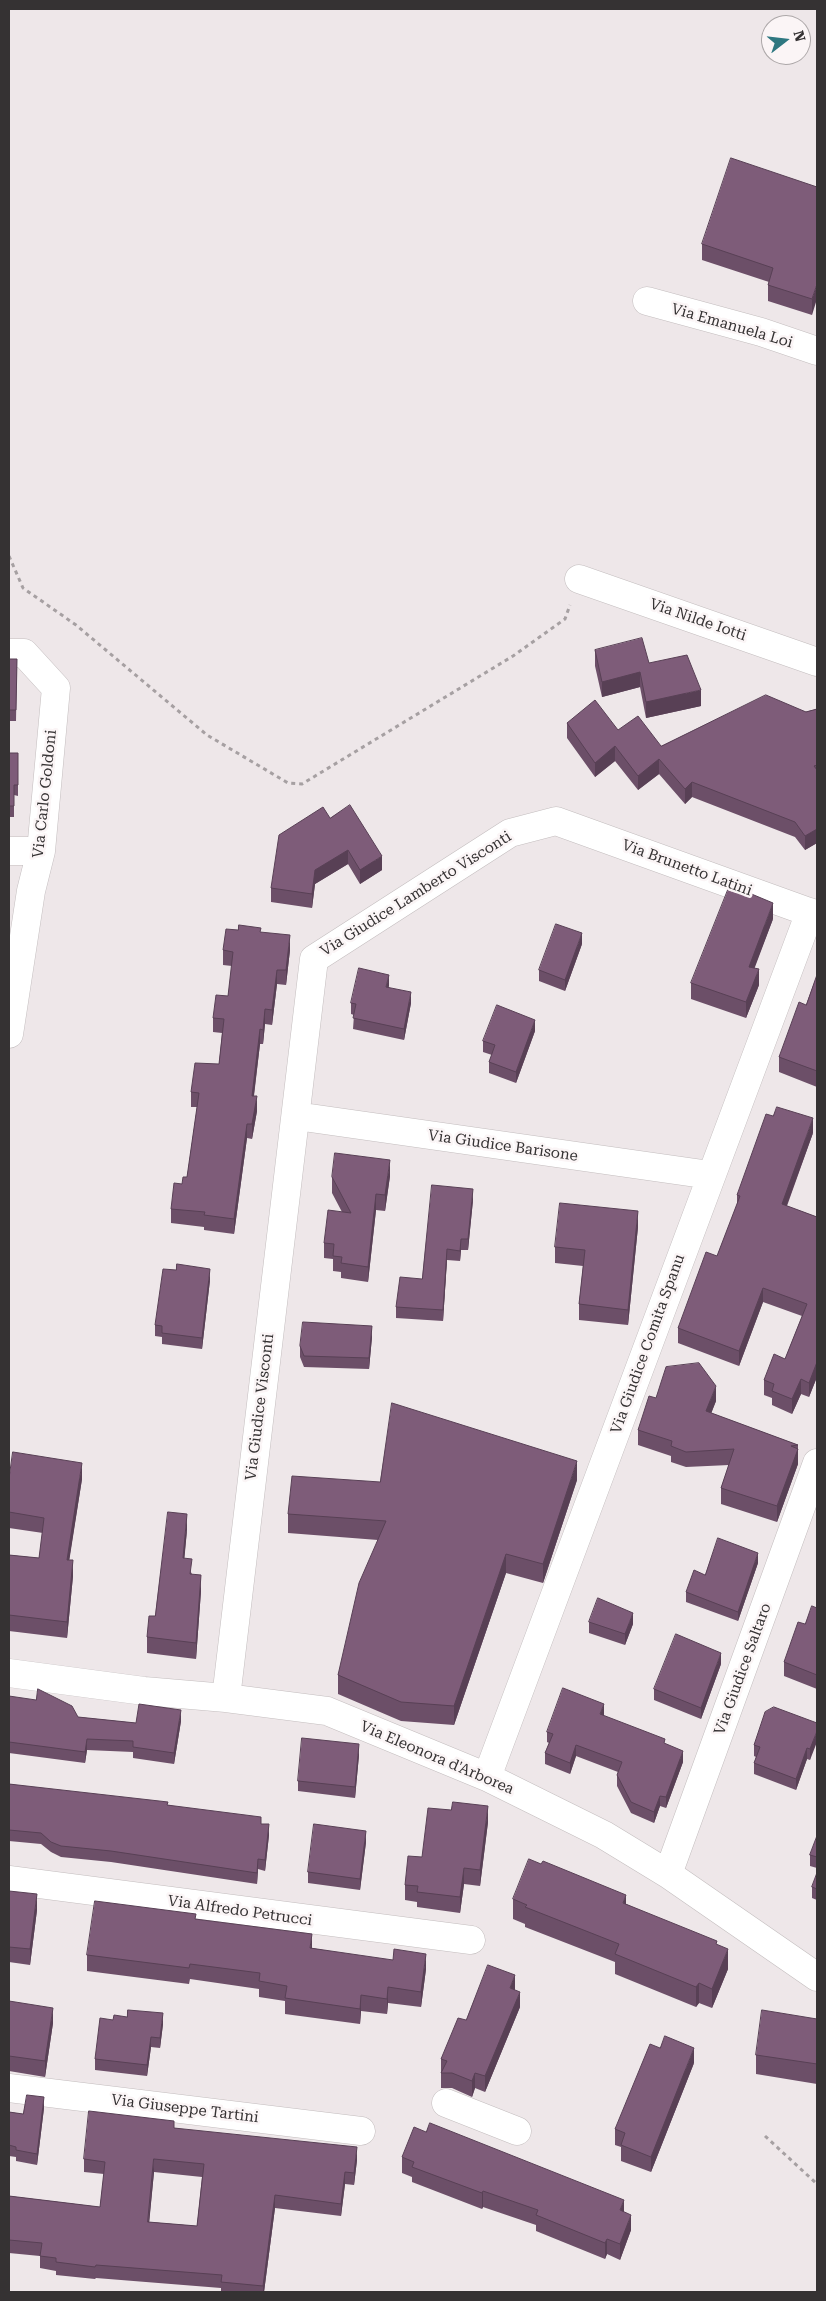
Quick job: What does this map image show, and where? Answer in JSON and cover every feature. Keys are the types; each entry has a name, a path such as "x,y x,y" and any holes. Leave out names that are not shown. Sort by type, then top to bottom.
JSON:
{"street":[{"name":"Via Emanuela Loi","path":"647,300 761,332 817,351"},
{"name":"Via Nilde Iotti","path":"580,579 817,662"},
{"name":"Via Carlo Goldoni","path":"9,1034 31,891 41,851 56,688 16,653"},
{"name":"Via Brunetto Latini","path":"556,821 813,913"},
{"name":"Via Giudice Lamberto Visconti","path":"296,1116 314,959 510,833 556,821"},
{"path":"9,851 41,851"},
{"name":"Via Giudice Comita Spanu","path":"487,1777 710,1175 813,913"},
{"name":"Via Giudice Barisone","path":"296,1116 710,1175"},
{"name":"Via Giudice Visconti","path":"226,1698 296,1116"},
{"name":"Via Giudice Saltaro","path":"668,1874 817,1463"},
{"name":"Via Eleonora d'Arborea","path":"9,1673 144,1691 226,1698 328,1711 487,1777 604,1835 668,1874 817,1976"},
{"name":"Via Alfredo Petrucci","path":"9,1880 471,1940"},
{"name":"Via Giuseppe Tartini","path":"9,2088 361,2131"},
{"path":"446,2103 517,2131"}],"path":[{"path":"9,556 23,588 76,625 207,735 288,783 302,784 487,672 565,619 580,579"},
{"path":"765,2136 817,2184"}],"building":[{"path":"731,158 817,187 817,284 812,299 768,285 773,268 702,244"},
{"path":"642,638 649,663 687,655 701,690 646,702 640,672 602,682 595,650"},
{"path":"9,659 17,659 16,710 9,710"},
{"path":"766,695 806,712 817,709 817,765 814,766 817,770 817,829 805,836 795,822 692,782 685,789 659,759 638,776 615,746 595,763 567,723 595,700 618,730 638,716 661,746"},
{"path":"9,753 18,753 18,785 14,785 14,806 9,806"},
{"path":"350,805 382,856 360,870 348,850 315,870 312,894 271,888 279,835 323,807 330,818"},
{"path":"730,885 773,903 749,967 759,969 746,1002 691,983"},
{"path":"556,924 582,933 565,980 539,970"},
{"path":"239,925 261,928 260,932 290,935 286,970 277,970 272,1010 265,1009 263,1030 260,1029 252,1096 257,1096 252,1124 247,1124 234,1219 204,1215 205,1212 171,1209 174,1183 182,1184 183,1177 187,1177 199,1093 191,1092 195,1063 219,1064 224,1019 213,1018 216,995 228,996 233,952 223,950 226,929 238,930"},
{"path":"359,968 389,975 386,987 411,992 404,1029 353,1018 356,1004 351,1003"},
{"path":"817,975 817,1071 779,1057 799,1002 806,1005"},
{"path":"497,1005 535,1020 516,1072 489,1062 495,1045 483,1041"},
{"path":"777,1107 813,1118 782,1204 817,1217 817,1362 809,1383 801,1379 792,1399 772,1391 774,1384 764,1380 774,1354 785,1359 807,1304 763,1288 739,1351 678,1328 706,1252 717,1256 740,1196 737,1195 766,1114 773,1116"},
{"path":"335,1153 390,1160 385,1195 376,1194 368,1267 341,1263 342,1257 333,1256 334,1244 324,1243 328,1210 351,1213 332,1177"},
{"path":"432,1185 473,1189 468,1239 461,1239 460,1251 447,1249 443,1310 396,1307 400,1277 422,1279"},
{"path":"560,1203 638,1211 628,1310 579,1304 585,1250 555,1247"},
{"path":"177,1264 210,1269 202,1338 162,1333 162,1326 155,1325 163,1269 176,1270"},
{"path":"303,1322 372,1326 369,1358 304,1356 300,1346"},
{"path":"699,1363 716,1386 706,1411 798,1445 791,1446 798,1449 777,1506 721,1488 734,1449 686,1452 671,1446 672,1441 638,1430 649,1396 656,1398 666,1367"},
{"path":"392,1403 577,1461 543,1564 506,1554 454,1706 401,1702 338,1675 359,1583 386,1521 288,1514 292,1476 380,1482"},
{"path":"13,1452 82,1463 67,1560 73,1560 67,1622 9,1615 9,1555 39,1558 44,1518 9,1512 9,1479"},
{"path":"168,1512 187,1514 183,1558 192,1559 190,1574 201,1575 196,1643 147,1637 149,1616 155,1616"},
{"path":"718,1538 758,1553 738,1612 686,1592 694,1570 705,1575"},
{"path":"598,1598 633,1613 625,1634 589,1622"},
{"path":"812,1606 817,1608 817,1675 784,1662 798,1622 805,1624"},
{"path":"676,1634 721,1653 701,1708 654,1689"},
{"path":"563,1688 604,1704 600,1714 665,1739 664,1743 683,1751 666,1797 660,1796 654,1812 631,1802 617,1775 622,1762 576,1745 570,1763 545,1753 553,1734 547,1732"},
{"path":"38,1689 72,1706 78,1717 136,1723 139,1704 181,1710 174,1753 133,1747 133,1741 87,1739 85,1752 9,1742 9,1696 36,1700"},
{"path":"774,1707 817,1723 817,1731 810,1749 807,1748 796,1779 754,1763 760,1747 754,1745 765,1712"},
{"path":"302,1738 359,1744 355,1787 298,1781"},
{"path":"9,1784 168,1802 167,1805 261,1817 261,1824 269,1824 265,1860 258,1859 257,1873 111,1851 61,1846 51,1842 41,1833 9,1830"},
{"path":"453,1802 488,1806 480,1870 464,1868 460,1897 417,1892 418,1886 405,1885 408,1856 422,1857 428,1808 451,1810"},
{"path":"314,1824 366,1831 360,1879 308,1872"},
{"path":"817,1836 817,1857 810,1855"},
{"path":"529,1859 541,1864 543,1861 626,1895 623,1903 717,1941 716,1944 728,1949 712,1989 699,1983 696,1987 615,1954 619,1944 525,1907 527,1905 513,1899"},
{"path":"817,1873 817,1889 812,1887"},
{"path":"9,1891 37,1894 30,1949 9,1947"},
{"path":"95,1901 196,1914 195,1919 312,1934 310,1948 393,1960 394,1949 426,1954 421,1992 388,1987 387,1999 361,1995 360,2009 285,1998 287,1986 259,1981 260,1973 190,1964 189,1968 87,1955"},
{"path":"488,1965 515,1975 510,1988 520,1992 485,2076 475,2073 472,2081 452,2073 441,2073 447,2061 441,2059 458,2018 466,2020"},
{"path":"9,2001 53,2008 45,2061 9,2056"},
{"path":"128,2010 163,2013 160,2038 151,2037 147,2065 95,2059 100,2018 113,2020 114,2015 127,2017"},
{"path":"762,2010 817,2019 817,2064 756,2055"},
{"path":"665,2036 694,2048 651,2157 621,2145 625,2133 615,2129 650,2044 660,2048"},
{"path":"27,2095 44,2097 37,2154 16,2150 16,2147 9,2145 9,2112 23,2114"},
{"path":"89,2111 174,2121 174,2128 357,2147 354,2173 345,2172 341,2204 275,2195 263,2286 221,2282 222,2275 96,2265 95,2267 56,2262 56,2258 40,2256 42,2243 9,2240 9,2196 100,2207 105,2162 84,2159","holes":["154,2159 204,2164 197,2226 148,2222"]},
{"path":"430,2123 624,2200 620,2210 631,2215 620,2244 607,2239 605,2243 536,2215 538,2210 483,2191 482,2193 412,2167 414,2162 402,2157 414,2127 426,2132"}]}
